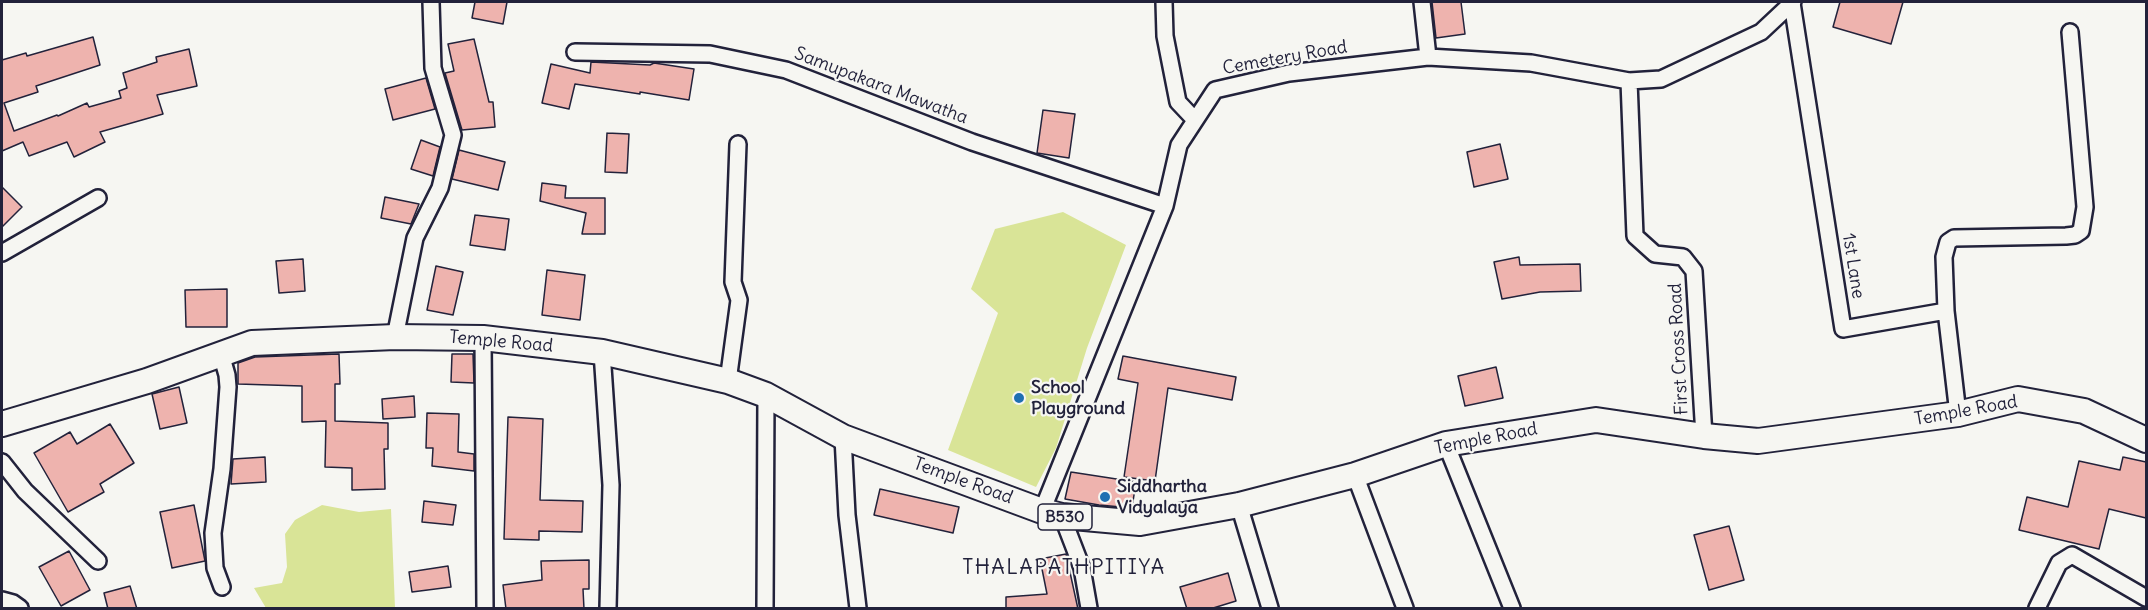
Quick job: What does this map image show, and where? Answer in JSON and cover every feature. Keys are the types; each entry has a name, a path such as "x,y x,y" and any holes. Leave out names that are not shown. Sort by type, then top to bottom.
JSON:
{"main road":[{"name":"Temple Road","path":"2,424 147,381 252,343 395,337 483,338 602,352 728,381 765,395 843,437 1052,514 1140,523 1239,505 1355,475 1446,444 1596,420 1704,436 1758,441 1958,414 2018,399 2084,411 2146,440"}],"street":[{"path":"395,337 415,238 440,188 453,135 433,68 431,2"},
{"path":"1164,2 1165,36 1178,102 1196,120"},
{"path":"1422,2 1428,57"},
{"name":"Cemetery Road","path":"1052,514 1165,206 1179,145 1215,90 1289,74 1428,57 1531,63 1629,81 1661,79 1761,32 1793,2"},
{"name":"1st Lane","path":"1793,2 1843,329 1946,311"},
{"path":"1958,414 1946,311 1944,257 1948,242 1954,238 2066,236 2075,235 2081,231 2085,207 2070,32"},
{"name":"Samupakara Mawatha","path":"574,52 710,54 786,70 972,142 1165,206"},
{"name":"First Cross Road","path":"1629,81 1635,236 1655,254 1683,257 1694,271 1704,436"},
{"path":"728,381 739,300 733,282 738,144"},
{"path":"2,253 98,198"},
{"path":"483,338 485,609"},
{"path":"602,352 611,485 608,609"},
{"path":"221,354 228,387 222,469 213,533 215,568 222,586"},
{"path":"765,395 765,609"},
{"path":"843,437 847,515 858,609"},
{"path":"1446,444 1512,609"},
{"path":"2,462 25,491 98,561"},
{"path":"1355,475 1405,609"},
{"path":"1239,505 1270,609"},
{"path":"1052,514 1082,568 1089,609"},
{"path":"2037,609 2059,564 2072,555 2146,597"},
{"path":"2,600 13,603 20,609"}],"green space":[{"name":"School Playground","path":"1063,212 1126,245 1087,348 1056,448 1036,487 948,450 998,313 971,289 995,229"},
{"path":"322,505 359,512 391,509 395,608 266,608 254,588 282,583 287,567 285,534 295,520"}],"building":[{"path":"475,2 507,2 503,24 472,18"},
{"path":"1432,2 1461,2 1465,34 1436,38"},
{"path":"1840,2 1903,2 1891,44 1833,27"},
{"path":"93,37 100,65 36,86 38,92 4,103 14,131 87,103 89,107 121,98 119,91 127,88 123,73 157,62 156,57 189,49 197,86 157,95 163,114 100,132 105,142 74,157 67,142 29,156 23,142 2,151 2,60 26,53 27,56"},
{"path":"474,39 489,102 493,102 495,127 462,130 445,73 454,71 448,44"},
{"path":"591,62 650,65 654,63 694,69 689,100 575,84 569,109 542,103 551,64 590,73"},
{"path":"426,78 435,109 393,120 385,89"},
{"path":"1043,110 1075,114 1069,158 1037,153"},
{"path":"607,133 629,134 627,173 605,172"},
{"path":"421,140 440,147 433,176 411,169"},
{"path":"1500,144 1508,179 1474,187 1467,152"},
{"path":"459,150 505,162 498,190 452,179"},
{"path":"542,183 566,186 565,198 605,198 605,234 582,234 586,213 540,201"},
{"path":"2,187 22,207 2,227"},
{"path":"385,197 419,204 411,224 381,218"},
{"path":"475,215 509,219 505,250 470,245"},
{"path":"1519,257 1520,265 1580,264 1581,291 1540,292 1502,299 1494,262"},
{"path":"303,259 305,291 279,293 276,261"},
{"path":"436,266 463,272 453,315 427,310"},
{"path":"547,270 585,275 580,320 542,315"},
{"path":"227,289 227,327 186,327 185,290"},
{"path":"339,354 340,384 335,384 335,421 388,423 388,449 384,449 385,489 352,490 352,468 325,467 326,421 302,422 302,386 238,384 238,363 255,357"},
{"path":"452,354 473,354 474,383 451,382"},
{"path":"1123,356 1236,377 1232,400 1168,388 1155,481 1124,477 1138,383 1118,379"},
{"path":"1496,367 1503,398 1465,406 1458,376"},
{"path":"179,387 187,423 160,429 152,394"},
{"path":"414,396 415,417 383,419 382,399"},
{"path":"427,413 459,414 458,452 474,454 474,471 432,466 433,448 426,448"},
{"path":"508,417 543,419 540,500 583,501 582,532 539,531 539,540 504,539"},
{"path":"110,424 134,463 100,484 104,492 68,512 34,453 70,432 77,444"},
{"path":"265,457 266,482 231,484 233,459"},
{"path":"2123,457 2146,462 2146,518 2109,509 2099,549 2019,530 2027,497 2068,507 2079,461 2120,470"},
{"path":"1071,472 1136,482 1132,508 1065,499"},
{"path":"880,489 959,507 953,533 874,515"},
{"path":"424,501 456,505 453,525 422,522"},
{"path":"194,505 205,561 172,568 160,512"},
{"path":"1729,526 1744,580 1709,590 1694,535"},
{"path":"69,551 90,590 61,606 39,567"},
{"path":"1066,554 1078,609 1006,609 1006,597 1047,594 1040,559"},
{"path":"589,560 589,589 583,589 584,609 506,609 503,585 542,580 541,561"},
{"path":"448,566 451,587 412,592 409,572"},
{"path":"1228,573 1236,601 1210,609 1187,609 1180,587"},
{"path":"130,586 137,609 108,609 104,593"}],"place":[{"name":"School Playground","path":"1019,398"},
{"name":"Siddhartha Vidyalaya","path":"1105,497"}],"district":[{"name":"THALAPATHPITIYA","path":"1064,568"}]}
